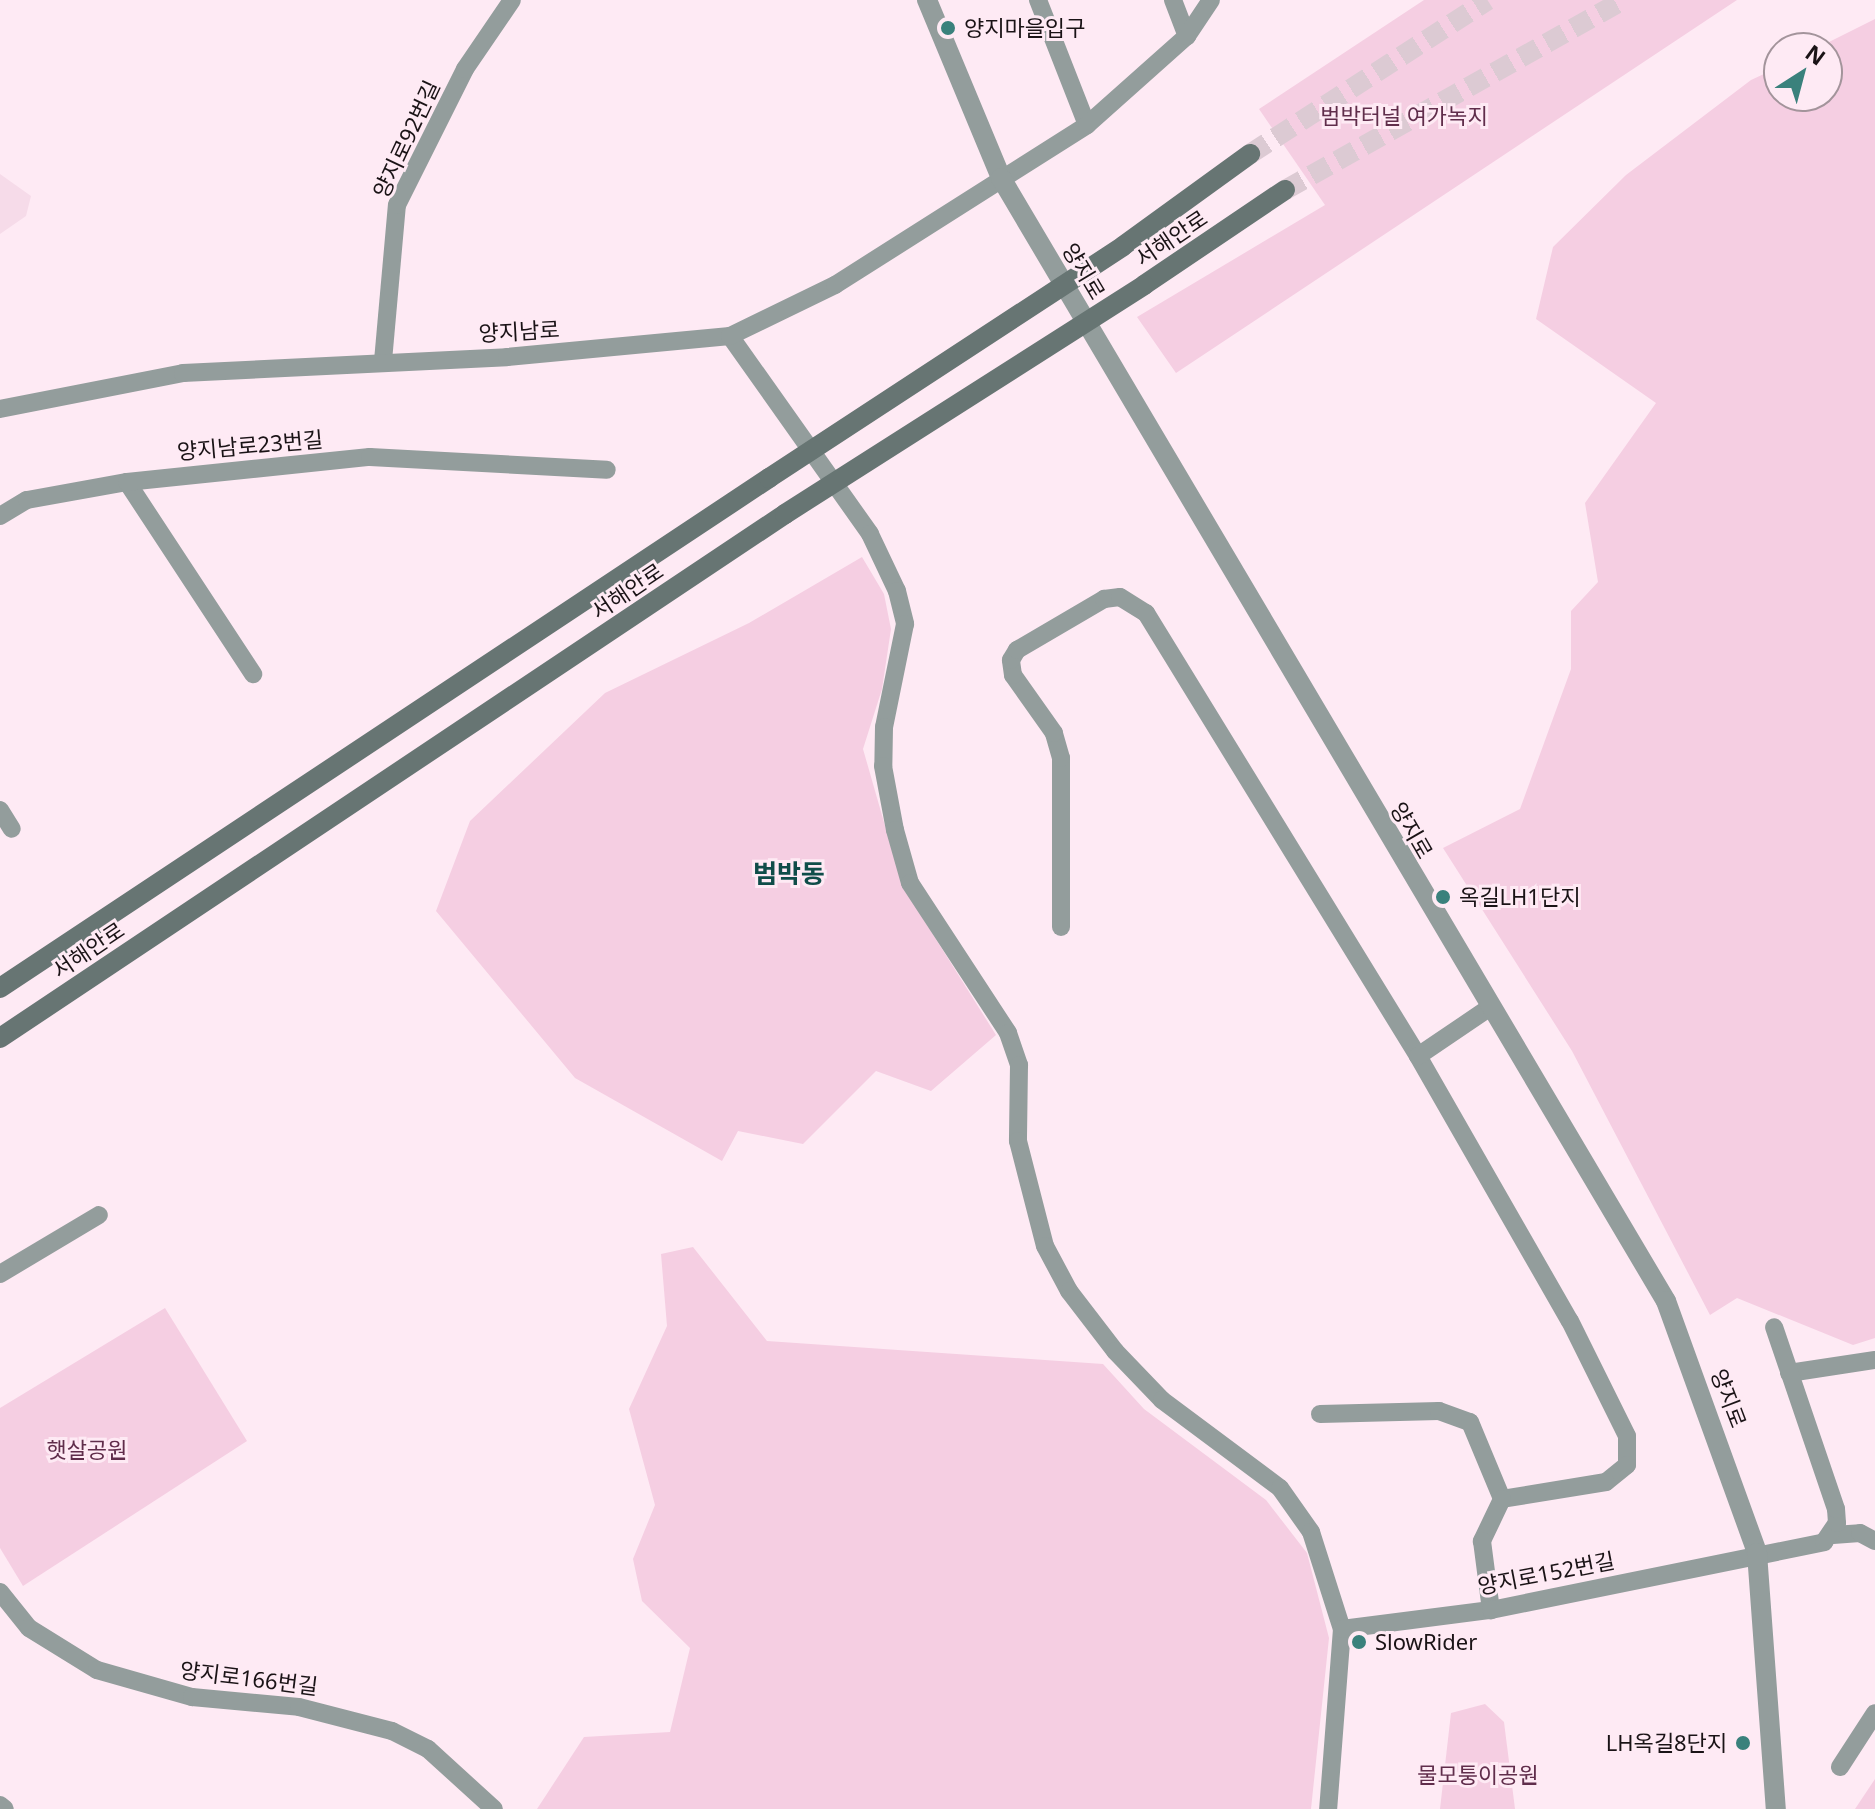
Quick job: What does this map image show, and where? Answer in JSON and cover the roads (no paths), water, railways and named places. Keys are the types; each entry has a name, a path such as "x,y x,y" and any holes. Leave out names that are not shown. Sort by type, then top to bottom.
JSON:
{"main road":[{"name":"서해안로","path":"0,988 1123,246 1250,154"},
{"name":"서해안로","path":"0,1038 785,514 1144,285 1285,190"}],"street":[{"name":"양지로92번길","path":"383,361 397,205 465,69 512,0"},
{"name":"양지로","path":"927,0 1001,178 1489,1008 1666,1301 1757,1553 1776,1809"},
{"path":"1038,0 1087,125"},
{"path":"1173,0 1187,36"},
{"name":"양지남로","path":"0,409 183,373 507,357 730,336 835,285 1087,125 1187,36 1211,0"},
{"path":"730,336 870,534 897,591 905,624 884,727 883,766 895,830 910,883 1008,1033 1019,1065 1018,1141 1045,1246 1069,1291 1162,1400 1280,1488 1311,1532 1342,1629 1328,1809"},
{"name":"양지남로23번길","path":"0,516 27,500 127,482 370,457 607,470"},
{"path":"127,482 253,674"},
{"path":"1061,927 1061,758 1054,733 1013,675 1011,660 1017,650 1104,599 1120,597 1146,613 1418,1056 1570,1321 1627,1436 1627,1465 1606,1482 1502,1499"},
{"path":"0,810 12,829"},
{"path":"1418,1056 1489,1008"},
{"path":"0,1274 99,1215"},
{"path":"1774,1327 1836,1509 1833,1535 1860,1533 1875,1541"},
{"path":"1789,1373 1875,1360"},
{"path":"1320,1414 1457,1415 1478,1432 1502,1499 1482,1541 1491,1610"},
{"name":"양지로152번길","path":"1342,1629 1491,1610 1757,1553 1811,1547 1833,1535"},
{"name":"양지로166번길","path":"0,1592 29,1628 97,1670 192,1697 299,1707 392,1731 428,1749 494,1809"},
{"path":"1840,1767 1875,1713"}],"tunnel":[{"path":"1250,154 1488,0"},
{"path":"1285,190 1624,0"}],"place":[{"name":"양지마을입구","path":"948,28"},
{"name":"옥길LH1단지","path":"1443,897"},
{"name":"SlowRider","path":"1359,1642"},
{"name":"LH옥길8단지","path":"1743,1743"}],"district":[{"name":"범박동","path":"789,874"}],"park label":[{"name":"범박터널 여가녹지","path":"1404,116"},
{"name":"햇살공원","path":"87,1450"},
{"name":"물모퉁이공원","path":"1478,1775"}]}
